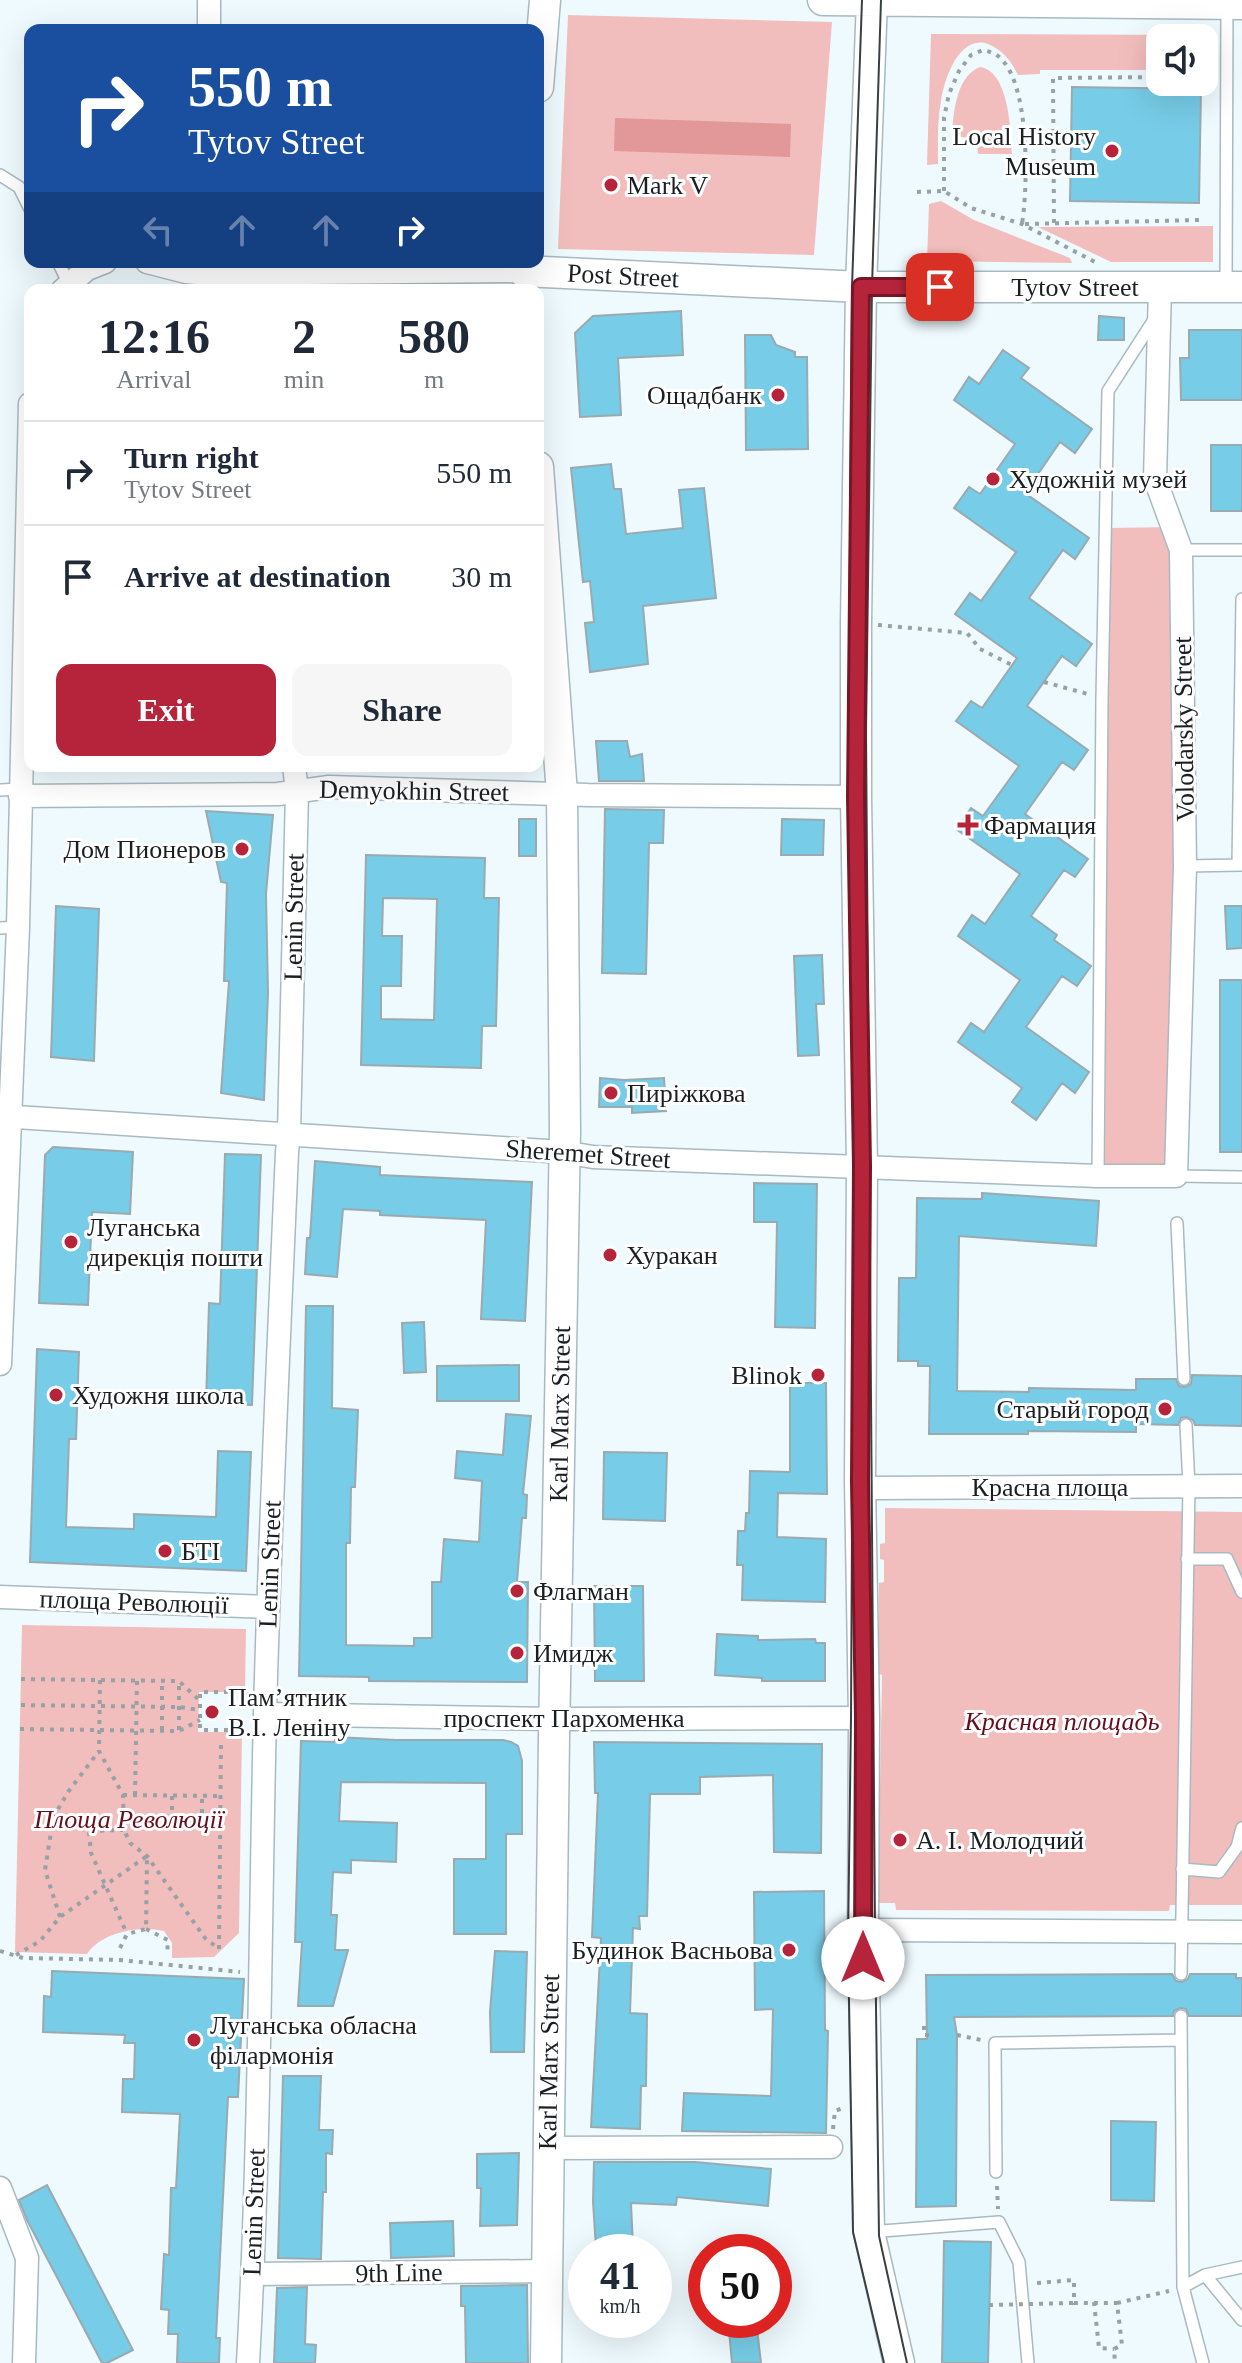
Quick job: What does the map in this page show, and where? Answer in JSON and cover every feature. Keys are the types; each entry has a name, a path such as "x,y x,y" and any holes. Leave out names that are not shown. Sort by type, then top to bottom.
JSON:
{"main road":[{"path":"543,24 545,0"},
{"path":"823,0 1237,3"},
{"path":"872,1 861,287 856,623 862,1166 860,1481 864,1718 863,1930 869,2232 899,2363"},
{"name":"Post Street","path":"524,274 861,287"},
{"name":"Tytov Street","path":"861,287 1160,298 1234,287"},
{"name":"Karl Marx Street","path":"544,549 562,794 563,1152 546,2363"}],"street":[{"path":"209,0 209,24"},
{"path":"70,284 90,268"},
{"name":"Post Street","path":"170,268 208,275 524,274"},
{"name":"Volodarsky Street","path":"1160,298 1155,479 1181,550 1185,866 1176,1176"},
{"path":"0,1364 9,927 24,541"},
{"name":"Lenin Street","path":"248,2363 261,1973 268,1607 289,1133 297,791 295,772"},
{"name":"Demyokhin Street","path":"13,792 278,794 329,787 562,794 856,797"},
{"name":"Sheremet Street","path":"5,1116 563,1152 593,1157 1098,1176 1176,1176"},
{"name":"Красна площа","path":"860,1481 871,1488 1242,1486"},
{"name":"площа Революції","path":"0,1597 268,1607"},
{"name":"проспект Пархоменка","path":"265,1714 555,1719 864,1718"},
{"path":"863,1930 1242,1932"},
{"path":"548,2148 831,2147"},
{"path":"0,2188 27,2258 24,2363"},
{"name":"9th Line","path":"253,2274 546,2271"}],"lane":[{"path":"1234,287 1237,3"},
{"path":"0,175 19,187 24,197"},
{"path":"1098,1176 1108,391 1160,298"},
{"path":"1181,550 1242,550"},
{"path":"1185,866 1240,865 1242,599"},
{"path":"1176,1176 1242,1177"},
{"path":"1177,1223 1184,1379"},
{"path":"1181,1974 1189,1486 1186,1425"},
{"path":"1187,1559 1227,1559 1242,1592"},
{"path":"1182,1869 1219,1872 1237,1847 1242,1828"},
{"path":"1181,2016 1183,2287 1203,2363"},
{"path":"996,2172 995,2043 1181,2040"},
{"path":"869,2232 999,2222 1019,2262 1028,2363"},
{"path":"1183,2287 1205,2275 1242,2267"},
{"path":"1205,2275 1242,2320"}],"path":[{"path":"944,191 944,118 949,94 959,71 971,55 983,50 996,54 1014,81 1022,110 1025,204 1022,224"},
{"path":"1054,223 1053,78 1146,77"},
{"path":"917,192 944,191 971,208 1022,224 1095,262"},
{"path":"1022,224 1199,220"},
{"path":"856,623 967,633 980,649 1012,665"},
{"path":"1044,682 1102,698"},
{"path":"21,1679 179,1681 200,1701"},
{"path":"100,1680 99,1751 123,1795 124,1830 130,1843 147,1856 205,1938 219,1949 221,1743"},
{"path":"135,1795 137,1680"},
{"path":"162,1730 163,1680"},
{"path":"179,1681 179,1731"},
{"path":"228,1692 200,1692 200,1730 228,1730"},
{"path":"21,1705 179,1707 200,1710"},
{"path":"20,1729 179,1731 200,1720"},
{"path":"60,1917 45,1870 53,1819 68,1792 99,1751"},
{"path":"123,1795 221,1796"},
{"path":"172,1795 172,1819 185,1820 202,1820 202,1796"},
{"path":"53,1819 88,1831 124,1830"},
{"path":"88,1831 91,1853 127,1934"},
{"path":"15,1956 40,1941 60,1917 147,1856"},
{"path":"146,1929 147,1856"},
{"path":"120,1948 127,1934 146,1929 168,1940 167,1955"},
{"path":"0,1951 15,1956 67,1961 157,1963 261,1973"},
{"path":"924,2026 924,2035 931,2035"},
{"path":"957,2035 995,2043"},
{"path":"996,2172 999,2222"},
{"path":"1037,2283 1074,2280 1074,2303"},
{"path":"989,2305 1117,2303 1183,2287"},
{"path":"1094,2302 1099,2348 1114,2349 1122,2345 1117,2303"},
{"path":"1114,2349 1115,2363"}],"green space":[{"path":"568,15 832,22 814,255 558,249"},
{"path":"931,34 1146,35 1146,70 1040,70 1040,74 1018,75 1006,56 993,46 978,43 969,46 955,61 943,92 938,164 927,165"},
{"path":"980,67 990,71 1003,90 1012,154 978,154 977,143 965,141 963,137 952,137 961,87 966,78"},
{"path":"941,201 974,220 1070,258 1072,263 927,261 929,204"},
{"path":"1213,226 1213,262 1111,262 1038,227"},
{"path":"1175,527 1171,1171 1105,1168 1108,528"},
{"name":"Красная площадь","path":"885,1508 1242,1512 1242,1905 1170,1905 1169,1911 896,1910 895,1903 878,1903 882,1675 879,1674 879,1583 884,1582 880,1544 885,1543"},
{"name":"Площа Революції","path":"22,1625 246,1629 245,1692 199,1692 198,1732 242,1732 239,1933 214,1957 172,1958 172,1943 164,1931 154,1929 111,1935 93,1946 87,1954 15,1952"}],"shaded area":[{"path":"615,118 791,124 790,157 614,151"}],"building":[{"path":"1072,87 1146,88 1146,96 1201,96 1199,203 1070,201"},
{"path":"681,311 683,355 618,358 621,415 580,417 575,333 593,316"},
{"path":"1099,316 1124,318 1124,340 1098,340"},
{"path":"1189,330 1242,330 1242,400 1181,400 1180,358 1189,358"},
{"path":"745,335 771,335 776,345 795,352 795,357 807,357 808,449 746,450"},
{"path":"1003,350 1029,368 1021,378 1092,429 1075,453 1060,442 1025,493 1089,538 1075,559 1063,550 1029,598 1092,644 1076,666 1062,656 1027,706 1088,750 1074,770 1062,762 1025,814 1088,859 1075,877 1064,870 1031,916 1057,935 1054,940 1091,966 1077,986 1062,976 1026,1027 1089,1072 1075,1093 1062,1083 1036,1120 1012,1102 1022,1088 958,1042 971,1023 984,1032 1020,980 958,936 972,915 985,924 1020,874 956,829 971,808 983,816 1019,766 956,721 971,701 982,708 1017,658 955,614 970,593 981,601 1016,552 954,508 969,487 980,494 1015,444 954,400 969,377 979,384"},
{"path":"1211,445 1242,445 1242,511 1211,511"},
{"path":"611,464 614,489 621,489 626,534 683,528 679,490 704,488 716,598 643,606 648,664 590,672 585,623 594,622 590,581 583,582 571,468"},
{"path":"596,741 627,741 630,757 642,754 644,781 599,781"},
{"path":"605,809 664,810 663,843 649,843 646,974 602,973"},
{"path":"206,811 273,815 266,894 268,993 264,1100 221,1093 229,981 224,981 227,883 221,882"},
{"path":"519,819 536,819 536,856 519,856"},
{"path":"782,819 824,820 823,855 781,855"},
{"path":"366,855 485,858 484,898 499,898 496,1026 482,1026 481,1068 361,1065","holes":["383,898 437,899 434,1020 381,1019 381,986 401,986 402,936 382,936"]},
{"path":"56,906 99,909 94,1061 51,1057"},
{"path":"1225,906 1242,906 1242,948 1227,949"},
{"path":"822,955 824,1004 816,1004 819,1055 798,1056 794,956"},
{"path":"1220,980 1242,980 1242,1152 1220,1152"},
{"path":"600,1078 664,1078 666,1111 632,1113 632,1107 599,1107"},
{"path":"53,1147 133,1152 130,1214 92,1212 88,1305 39,1303 45,1155"},
{"path":"225,1154 261,1155 252,1405 206,1404 209,1303 220,1304"},
{"path":"315,1161 380,1167 380,1175 532,1182 525,1321 481,1319 486,1220 380,1215 380,1211 343,1209 337,1277 305,1274"},
{"path":"754,1183 817,1184 815,1328 775,1327 777,1222 754,1222"},
{"path":"982,1193 1099,1201 1096,1246 959,1236 957,1391 1029,1392 1029,1388 1136,1390 1136,1379 1176,1379 1179,1386 1185,1387 1191,1384 1192,1375 1242,1376 1242,1426 1195,1425 1193,1420 1186,1417 1181,1418 1178,1425 1136,1424 1136,1432 929,1434 930,1366 918,1366 918,1361 898,1361 899,1278 916,1278 917,1198 982,1199"},
{"path":"306,1306 333,1306 332,1408 358,1410 350,1543 346,1543 346,1645 414,1646 414,1638 432,1638 432,1582 441,1582 444,1539 479,1542 482,1481 455,1478 457,1451 503,1455 506,1414 531,1416 523,1494 527,1495 526,1518 522,1518 517,1582 528,1582 527,1682 369,1681 369,1677 299,1676"},
{"path":"424,1322 426,1372 404,1373 402,1323"},
{"path":"37,1349 79,1352 76,1439 69,1439 66,1527 134,1529 134,1514 216,1517 218,1451 251,1452 246,1571 30,1562"},
{"path":"519,1365 519,1401 437,1401 437,1366"},
{"path":"790,1383 826,1383 827,1494 778,1493 777,1537 826,1539 825,1602 742,1600 743,1565 737,1565 738,1531 745,1531 746,1513 749,1513 750,1471 790,1472"},
{"path":"604,1452 667,1453 665,1521 603,1519"},
{"path":"594,1586 643,1586 644,1681 595,1681"},
{"path":"717,1634 758,1636 758,1640 815,1639 816,1643 825,1643 825,1681 762,1681 762,1678 715,1675"},
{"path":"335,1737 511,1742 518,1746 522,1761 522,1834 506,1834 506,1934 454,1934 454,1859 486,1859 486,1783 341,1782 339,1821 397,1823 396,1862 351,1860 351,1873 333,1872 331,1915 337,1915 335,1950 348,1950 333,2006 298,2006 302,1942 295,1942 301,1741 335,1742"},
{"path":"594,1742 822,1744 821,1853 774,1852 773,1775 700,1777 700,1794 650,1794 647,1916 639,1916 640,1929 633,1928 630,2013 647,2014 646,2086 641,2086 640,2129 591,2127 601,1938 592,1937 598,1793 595,1793"},
{"path":"824,1891 825,2030 828,2031 826,2133 682,2131 684,2093 771,2096 773,2009 755,2010 754,1892"},
{"path":"495,1951 527,1952 524,2052 491,2052 490,2012"},
{"path":"52,1971 244,1979 238,2097 228,2097 216,2338 220,2338 219,2363 177,2363 178,2334 168,2334 169,2310 161,2309 164,2254 169,2255 171,2188 176,2188 180,2114 122,2112 123,2079 134,2079 135,2043 124,2043 125,2035 43,2032 44,1996 51,1997"},
{"path":"1172,1974 1176,1981 1182,1982 1190,1974 1236,1974 1236,1978 1242,1978 1242,2016 1189,2016 1186,2009 1180,2008 1174,2011 1173,2016 954,2017 957,2035 956,2206 916,2207 917,2039 927,2039 926,1975"},
{"path":"283,2076 321,2076 319,2130 333,2130 332,2154 326,2153 321,2259 278,2258"},
{"path":"1111,2121 1156,2122 1154,2201 1111,2200"},
{"path":"519,2153 517,2225 480,2226 481,2188 477,2188 477,2154"},
{"path":"594,2162 695,2162 771,2169 768,2206 677,2197 676,2205 631,2203 632,2234 595,2234"},
{"path":"47,2185 133,2350 107,2363 102,2363 19,2200"},
{"path":"453,2221 454,2256 391,2258 390,2223"},
{"path":"944,2241 991,2242 988,2363 942,2363"},
{"path":"527,2285 528,2363 466,2363 465,2306 461,2306 461,2286"},
{"path":"307,2287 305,2344 316,2345 315,2363 274,2363 277,2288"},
{"path":"730,2338 758,2338 761,2363 732,2363"}],"tram line":[{"path":"862,0 852,287 848,797 854,1153 848,1942 853,2232 884,2363"},
{"path":"881,0 872,287 866,731 875,1930 879,2236 907,2363"}],"place":[{"name":"Local History Museum","path":"1112,151"},
{"name":"Mark V","path":"611,185"},
{"name":"Ощадбанк","path":"778,395"},
{"name":"Художній музей","path":"993,479"},
{"name":"Фармация","path":"968,825"},
{"name":"Дом Пионеров","path":"242,849"},
{"name":"Пиріжкова","path":"611,1093"},
{"name":"Луганська дирекція пошти","path":"71,1242"},
{"name":"Хуракан","path":"610,1255"},
{"name":"Blinok","path":"818,1375"},
{"name":"Художня школа","path":"56,1395"},
{"name":"Старый город","path":"1165,1409"},
{"name":"БТІ","path":"165,1551"},
{"name":"Флагман","path":"517,1591"},
{"name":"Имидж","path":"517,1653"},
{"name":"Пам’ятник В.І. Леніну","path":"212,1712"},
{"name":"А. І. Молодчий","path":"900,1840"},
{"name":"Будинок Васньова","path":"789,1950"},
{"name":"Луганська обласна філармонія","path":"194,2040"}],"route":[{"path":"863,1958 862,1166 856,797 861,287 940,287"}]}
